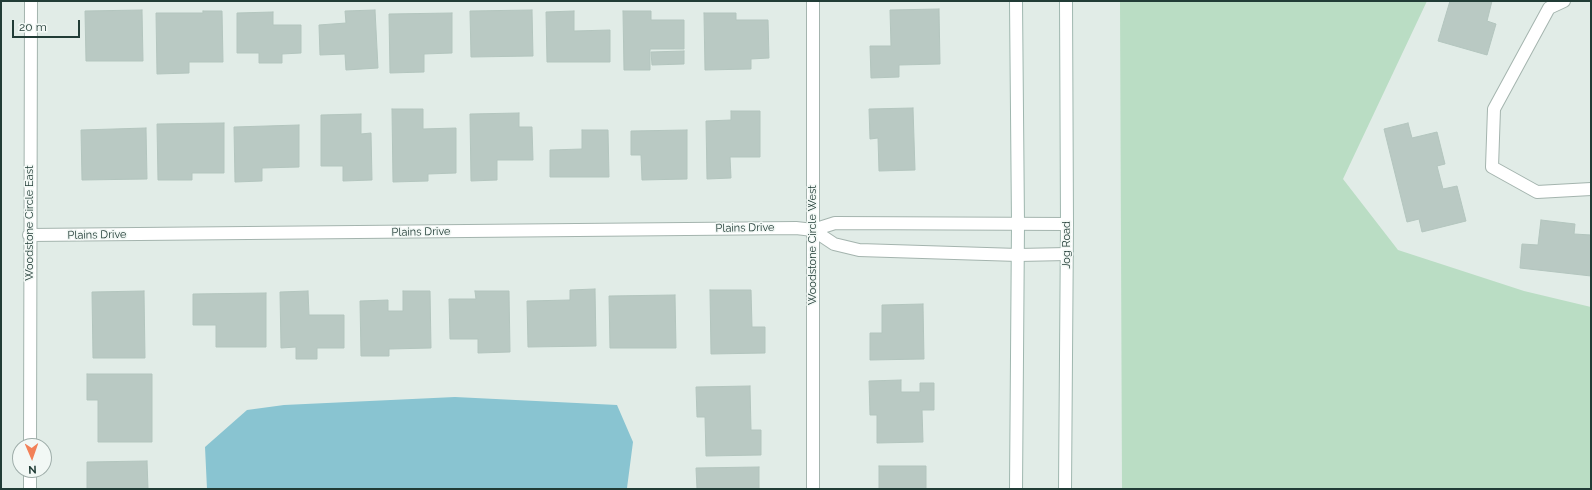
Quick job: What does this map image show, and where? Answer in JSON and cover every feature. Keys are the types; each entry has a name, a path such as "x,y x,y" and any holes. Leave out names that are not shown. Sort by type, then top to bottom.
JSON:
{"street":[{"name":"Woodstone Circle East","path":"30,438 29,235 31,1"},
{"name":"Woodstone Circle West","path":"813,1 813,489"},
{"path":"1016,1 1018,224 1016,489"},
{"name":"Jog Road","path":"1065,489 1067,254 1066,1"},
{"path":"1564,1 1549,8 1494,109 1492,167 1537,192 1591,189"},
{"name":"Plains Drive","path":"29,235 796,228 814,230 835,223 1067,224"},
{"name":"Plains Drive","path":"814,230 834,244 859,250 1018,255 1067,254"},
{"path":"30,478 30,489"}],"green space":[{"path":"1120,1 1427,1 1343,179 1398,250 1524,291 1591,307 1591,489 1122,489"}],"water":[{"path":"455,397 617,405 633,442 627,489 207,489 205,447 247,410 284,405"}],"building":[{"path":"1450,1 1492,1 1487,21 1496,24 1487,55 1438,41"},
{"path":"939,9 940,64 899,65 899,77 871,78 870,46 891,46 890,10"},
{"path":"142,10 143,61 86,61 85,11"},
{"path":"375,10 378,68 346,70 345,54 320,55 319,25 346,23 345,11"},
{"path":"532,10 533,56 471,57 470,11"},
{"path":"203,11 222,11 223,62 189,62 189,73 157,74 156,13 203,13"},
{"path":"574,11 574,31 610,30 610,62 547,62 546,12"},
{"path":"623,11 651,11 651,20 684,20 684,49 650,49 650,70 624,70"},
{"path":"273,12 273,25 301,25 301,53 282,54 282,63 259,63 259,53 237,53 237,13"},
{"path":"452,13 452,53 424,54 424,72 390,73 389,14"},
{"path":"704,13 736,13 736,20 768,20 769,58 751,59 751,69 705,70"},
{"path":"684,51 684,64 652,65 651,52"},
{"path":"913,108 915,170 879,171 878,138 870,139 869,109"},
{"path":"392,109 423,109 423,129 456,128 456,173 428,174 428,181 393,182"},
{"path":"731,111 760,111 760,157 730,157 731,178 707,179 706,121 731,120"},
{"path":"519,113 519,127 532,127 533,160 497,160 497,180 471,181 470,114"},
{"path":"361,114 361,134 371,133 372,180 343,181 343,166 321,166 321,115"},
{"path":"224,123 224,173 192,173 192,180 158,180 157,124"},
{"path":"1408,123 1412,138 1437,132 1445,164 1437,166 1443,189 1457,186 1466,221 1422,232 1419,219 1407,222 1384,129"},
{"path":"299,125 299,167 262,168 262,181 235,182 234,127"},
{"path":"146,128 147,179 82,180 81,130"},
{"path":"582,130 608,130 609,177 550,177 550,150 582,149"},
{"path":"687,130 687,179 642,180 641,155 631,155 631,131"},
{"path":"1541,220 1575,224 1574,234 1591,235 1591,276 1520,268 1522,244 1538,245"},
{"path":"595,289 596,346 528,347 527,301 570,300 570,290"},
{"path":"710,290 751,290 752,327 765,327 765,353 711,354"},
{"path":"144,291 145,358 93,358 92,292"},
{"path":"308,291 309,315 344,315 344,348 317,348 317,359 296,359 296,347 281,348 280,292"},
{"path":"403,291 430,291 431,348 389,349 389,356 361,356 360,301 388,300 388,311 403,311"},
{"path":"475,291 509,291 510,352 478,353 478,339 450,339 449,299 476,299"},
{"path":"266,293 266,347 216,347 216,325 193,325 193,294"},
{"path":"675,295 676,348 610,348 609,296"},
{"path":"923,304 924,359 870,360 870,333 882,333 882,305"},
{"path":"87,374 152,374 152,442 98,442 98,400 87,400"},
{"path":"901,380 901,392 920,392 920,383 934,383 934,410 922,410 923,442 877,443 877,415 870,415 869,381"},
{"path":"750,386 751,430 761,430 761,455 706,456 705,417 697,417 696,387"},
{"path":"147,461 148,489 87,489 87,462"},
{"path":"879,466 926,466 926,489 879,489"},
{"path":"759,467 759,489 697,489 696,468"}]}
